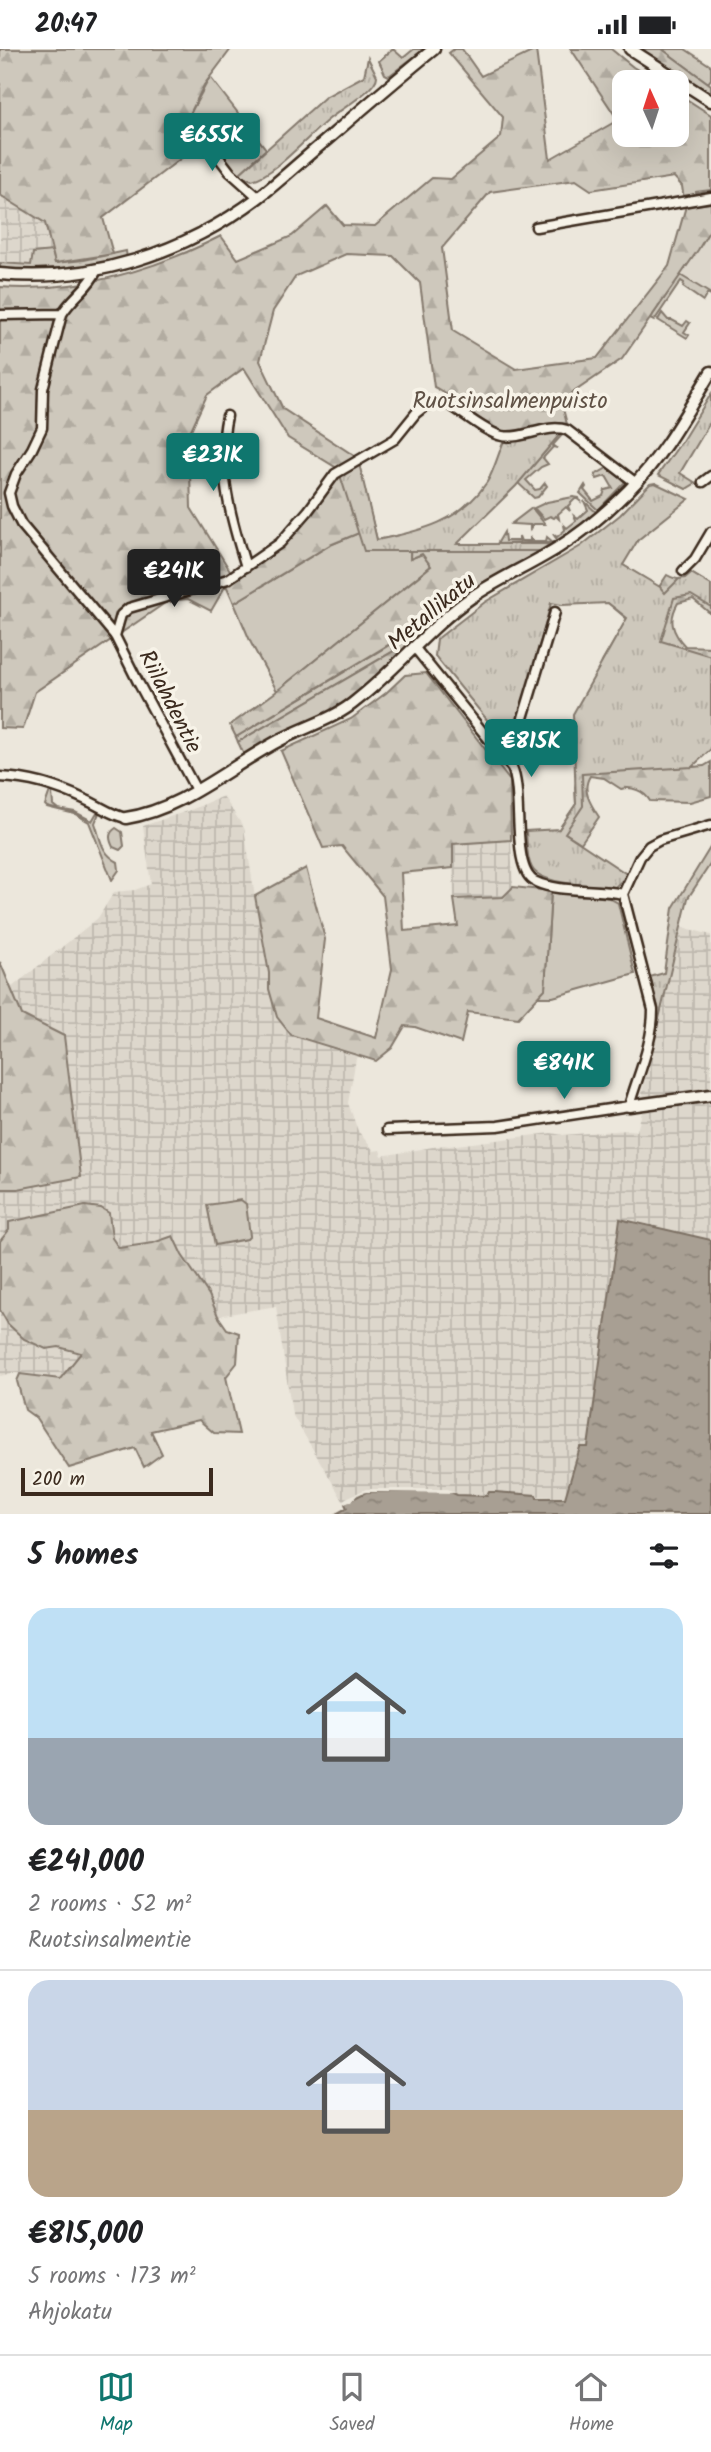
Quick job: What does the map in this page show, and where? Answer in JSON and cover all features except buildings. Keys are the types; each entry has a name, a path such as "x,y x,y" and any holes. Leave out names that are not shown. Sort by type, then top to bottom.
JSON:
{"street":[{"path":"0,274 51,276 97,270 171,248 220,223 258,197 434,49"},
{"path":"630,49 711,101"},
{"path":"194,125 230,173 258,197"},
{"path":"536,227 711,197"},
{"name":"Riilahdentie","path":"97,270 89,285 69,303 62,314 43,389 42,428 16,474 9,493 21,524 116,636 196,790"},
{"path":"0,315 62,314"},
{"name":"Metallikatu","path":"126,818 149,813 196,790 284,738 314,726 352,705 446,617 471,598 558,548 590,526 636,483 670,440 711,372"},
{"path":"116,636 121,615 129,607 228,579 280,543 335,474 395,439 416,413 430,404 444,403 502,436 563,429 572,433 636,483"},
{"path":"227,416 223,443 227,489 235,533 246,567"},
{"path":"703,482 711,476"},
{"path":"683,571 695,559 711,532"},
{"path":"506,759 516,746 555,612"},
{"path":"414,647 506,759 516,775 522,863 528,877 542,884 623,894"},
{"path":"0,776 30,779 82,797 114,816 126,818"},
{"path":"629,1106 647,1051 653,1010 623,894 640,857 649,846 660,840 711,825"},
{"path":"387,1130 498,1126 711,1095"}],"shaded area":[{"path":"0,183 45,223 52,251 33,253 31,265 0,263"},
{"path":"711,228 711,294 681,275"},
{"path":"223,796 244,828 269,973 269,989 291,1035 357,1053 348,1103 358,1131 374,1151 380,1150 382,1156 444,1145 551,1133 563,1135 637,1131 642,1112 711,1099 711,1240 620,1220 588,1448 580,1447 566,1498 488,1493 488,1496 457,1495 345,1504 292,1414 276,1306 218,1316 209,1295 182,1255 173,1236 153,1243 119,1248 112,1238 109,1213 9,1230 0,1241 0,1189 18,1189 81,1176 64,1036 22,1015 11,988 98,918 114,892 135,890 151,884 143,826"},
{"path":"511,840 513,887 503,897 454,899 452,844"},
{"path":"682,927 711,935 711,1088 645,1099 642,1092"},
{"path":"0,1310 8,1324 46,1349 59,1347 81,1353 60,1379 13,1373 0,1376"}],"green space":[{"path":"0,49 231,49 204,85 190,114 179,113 175,135 181,137 179,148 184,156 103,218 113,254 55,263 45,223 0,195"},
{"path":"393,49 403,58 414,49 424,49 389,76 385,74 379,61"},
{"name":"Ruotsinsalmenpuisto","path":"454,49 462,49 481,76 536,50 550,159 612,123 612,147 690,147 690,101 711,115 711,190 696,192 696,197 684,200 682,186 674,177 591,190 576,180 490,192 442,248 453,331 516,369 597,358 669,266 686,206 711,203 711,228 698,250 622,359 561,401 567,424 552,424 515,432 492,426 434,387 420,283 393,256 346,254 296,276 273,311 260,361 283,409 356,457 337,468 288,438 244,368 207,395 189,434 191,508 231,572 228,580 247,572 268,557 302,525 332,481 349,468 359,533 330,545 234,603 226,585 211,611 188,599 168,601 35,692 23,729 0,728 0,287 58,286 114,277 168,260 221,236 238,259 292,236 327,206 343,225 375,226 432,178 451,179 501,137 503,117 449,53"},
{"path":"571,49 611,49 638,70 612,70 612,111"},
{"path":"639,49 662,49 711,85 711,93 690,80 690,70 673,70"},
{"path":"662,49 685,49 711,66 711,79 708,83"},
{"path":"368,58 377,76 365,93 329,119 271,171 252,180 238,175 325,97 364,76"},
{"path":"210,77 266,149 238,175 190,114"},
{"path":"52,251 55,263 126,251 127,259 96,266 0,271 0,263 31,265 33,253"},
{"path":"680,275 711,296 707,294 703,301 683,287 684,283 681,281 654,321 650,319"},
{"path":"662,313 668,320 683,326 687,321 690,323 684,332 689,335 687,338 658,320"},
{"path":"711,394 711,421 680,473 696,483 686,489 658,475"},
{"path":"560,433 569,436 562,435 553,445 557,448 553,447 543,458 548,464 526,480 535,490 545,483 547,486 534,498 518,483"},
{"path":"561,433 516,486 457,544 550,544 540,551 364,551 340,475 359,463 377,540 439,523 465,507 487,482 504,441"},
{"path":"609,467 625,482 598,510 580,493 585,485 584,490 593,501 603,496 605,490 613,488 606,476 597,479 595,475"},
{"path":"655,483 689,499 638,540 623,565 660,587 665,593 679,579 691,573 711,585 711,607 691,595 674,598 661,641 711,656 711,749 692,767 582,774 583,806 565,833 628,875 615,887 557,881 538,874 532,868 526,831 559,829 576,804 573,714 627,618 608,603 551,603 515,737 501,737 435,656 437,639 485,602 581,546 620,515 650,484"},
{"path":"573,497 579,498 580,501 576,498 568,506 570,511 566,507 558,514 559,519 550,516 544,519 534,508 547,502"},
{"path":"470,501 457,544 481,550 540,551 467,595 352,700 339,705 330,714 244,755 238,742 394,651 390,644 236,737 230,725 277,691 431,566 422,554 410,559 411,533 443,521"},
{"path":"584,501 598,514 558,541 553,534 557,537 565,530 564,525 567,528 576,521 574,516 578,519 588,510"},
{"path":"368,504 377,540 411,533 410,559 422,554 431,566 277,691 251,643 234,603 330,545 359,533"},
{"path":"532,508 545,524 533,524 530,529 530,525 511,524"},
{"path":"504,532 505,541 519,541 519,536 521,541 530,541 530,537 532,541 546,541 547,537 553,542 497,544"},
{"path":"623,565 659,587 667,575 680,579 691,573 711,585 711,614 693,599 678,603 672,620 674,631 685,646 711,647 711,722 692,767 711,762 711,796 690,802 650,801 637,790 621,789 604,778 590,776 587,792 599,817 581,843 559,829 576,804 575,787 602,662 627,619 608,603"},
{"path":"391,644 395,650 238,742 236,737"},
{"path":"426,673 510,781 511,840 453,844 453,868 401,873 404,931 458,926 454,899 503,897 513,887 551,891 545,989 518,1018 468,1012 461,1043 405,1026 392,1048 376,1061 291,1035 277,1017 269,989 269,973 255,896 306,868 325,939 316,1018 376,1038 392,969 383,896 342,846 323,848 281,751 351,719 405,675"},
{"path":"50,791 53,805 58,809 75,812 92,821 99,813 95,823 102,845 108,855 118,862 119,870 112,880 89,822 75,814 47,807 45,805"},
{"path":"116,828 122,832 124,846 120,850 113,847 110,839 110,834"},
{"path":"711,846 711,863 688,898 657,1027 658,1007 650,977 664,973 673,908"},
{"path":"551,891 609,898 618,903 635,974 553,997 537,997 545,988"},
{"path":"0,962 22,1015 64,1036 81,1177 18,1189 0,1189"},
{"path":"241,1200 246,1204 250,1236 247,1239 215,1245 207,1205"},
{"path":"85,1206 101,1208 109,1213 112,1238 119,1248 153,1243 173,1236 182,1255 209,1295 218,1316 227,1329 239,1333 237,1363 226,1377 239,1434 214,1433 199,1420 151,1431 162,1454 144,1467 135,1448 69,1468 36,1418 25,1410 17,1381 20,1374 60,1379 81,1353 59,1347 46,1349 24,1339 8,1324 0,1310 0,1241 9,1230 9,1222"}],"water":[{"path":"620,1219 711,1240 711,1514 336,1514 347,1508 347,1502 366,1492 451,1492 457,1495 487,1496 489,1492 495,1492 536,1495 537,1498 565,1498 580,1447 588,1447"}],"pier":[{"path":"366,1489 448,1489 456,1493 366,1492 358,1494 345,1504 343,1501"}]}
